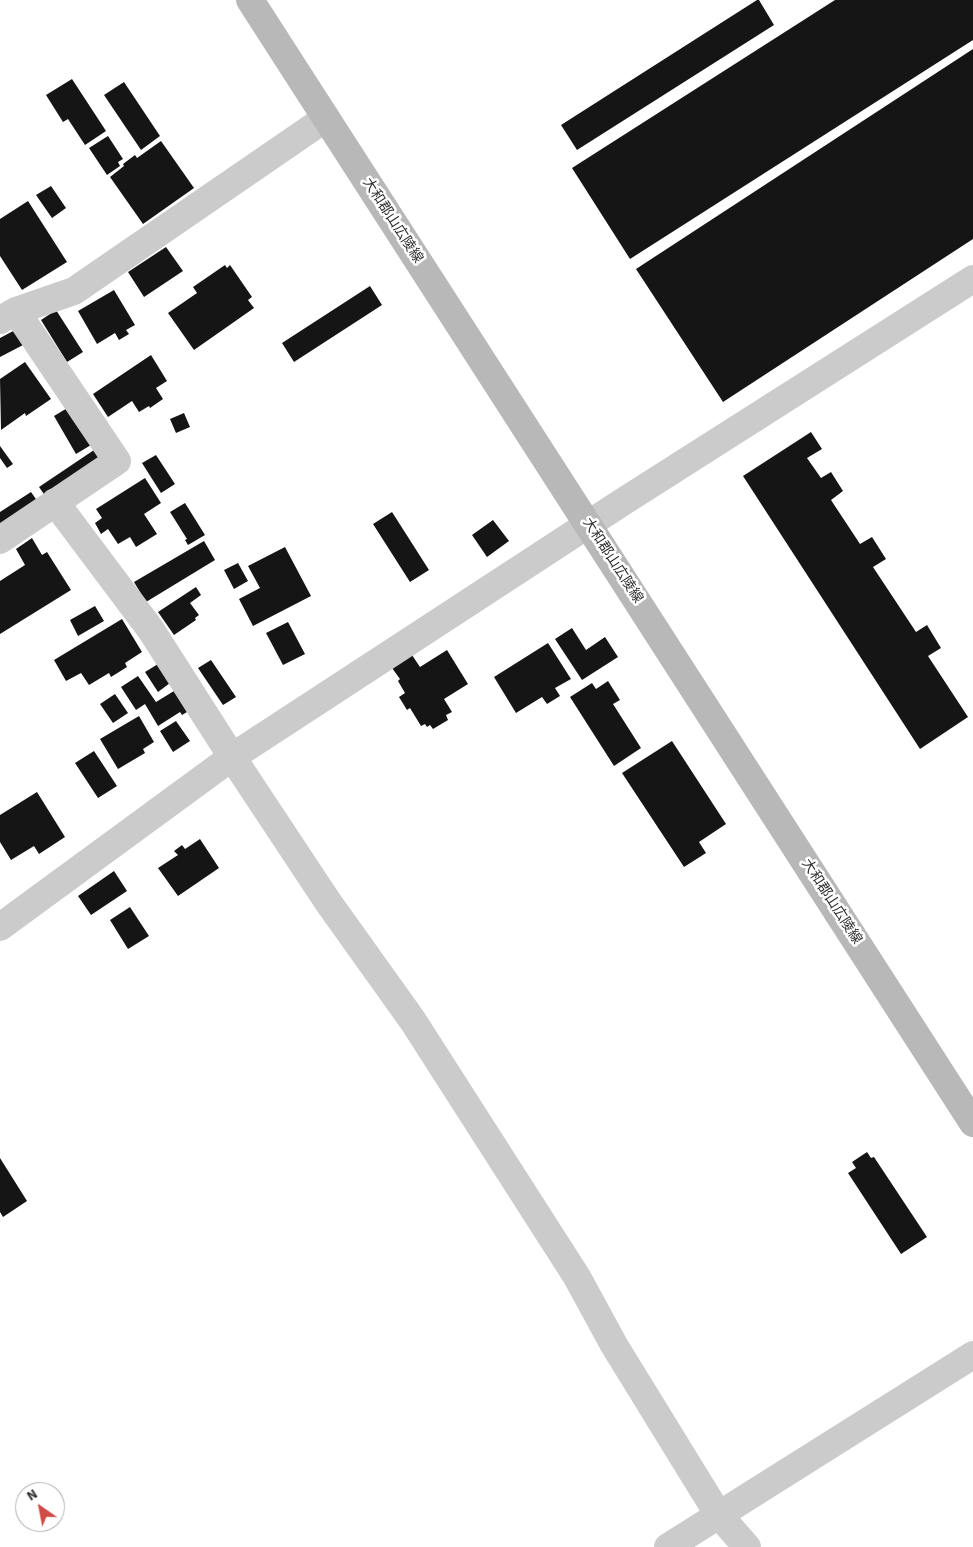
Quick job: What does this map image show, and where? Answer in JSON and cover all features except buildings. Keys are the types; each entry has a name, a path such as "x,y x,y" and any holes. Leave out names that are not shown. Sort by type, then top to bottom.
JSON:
{"main road":[{"name":"大和郡山広陵線","path":"250,0 973,1123"}],"street":[{"path":"0,540 117,460 8,316 74,291 326,118"},
{"path":"0,927 232,757 588,524 973,279"},
{"path":"55,502 152,630 232,757 328,902 413,1020 577,1277 614,1345 718,1514 747,1547"},
{"path":"668,1547 973,1356"}]}
